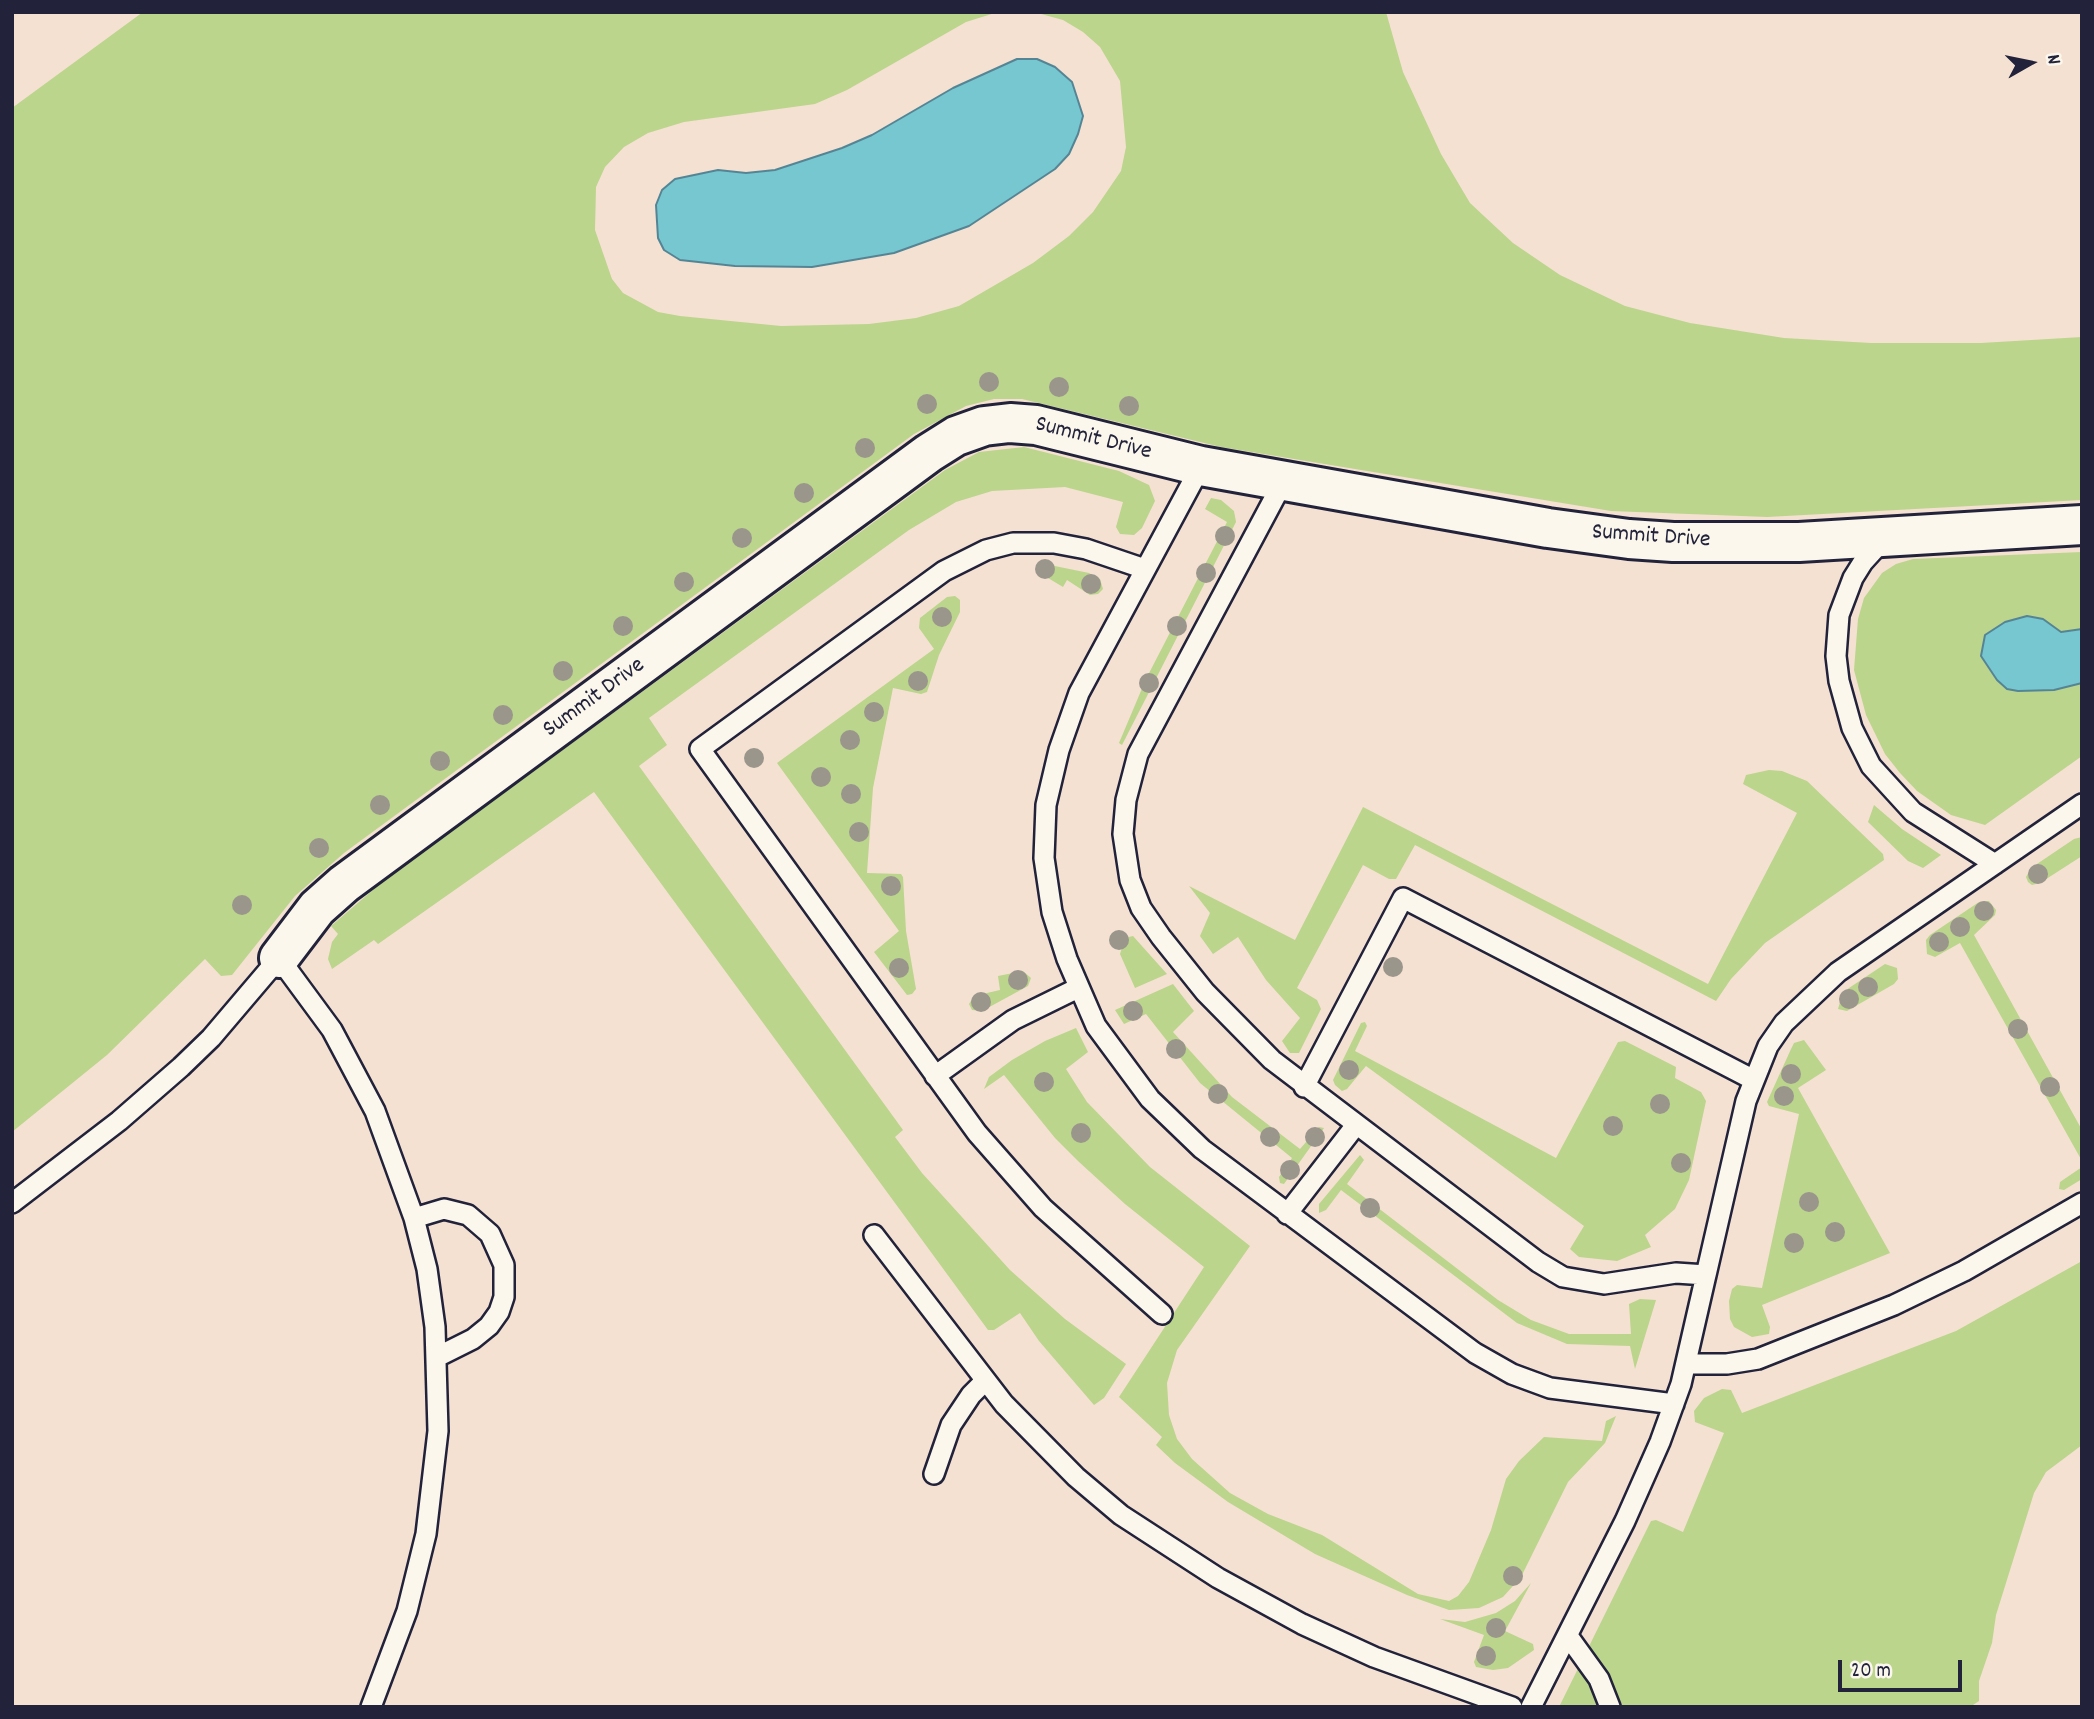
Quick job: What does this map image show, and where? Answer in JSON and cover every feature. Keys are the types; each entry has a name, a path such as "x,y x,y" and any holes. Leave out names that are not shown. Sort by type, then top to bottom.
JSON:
{"street":[{"name":"Summit Drive","path":"279,958 317,908 344,884 906,470 956,436 997,423 1022,423 1202,467 1283,482 1548,528 1629,539 1756,543 2082,525"}],"lane":[{"path":"1202,467 1079,693 1059,750 1046,805 1044,858 1058,935 1078,988 1107,1044 1150,1099 1202,1149 1475,1353 1512,1374 1570,1392 1674,1404"},
{"path":"1283,482 1138,754 1126,800 1124,842 1135,894 1161,937 1246,1036 1304,1087 1538,1262 1563,1277 1604,1284 1676,1273 1706,1275"},
{"path":"1887,537 1863,562 1846,594 1839,615 1837,669 1852,728 1871,766 1913,812 1995,864"},
{"path":"1145,569 1086,549 1054,543 1013,543 986,550 944,571 700,749 977,1133 1021,1185 1089,1253 1162,1314"},
{"path":"1531,1707 1640,1488 1674,1404 1686,1364 1740,1123 1754,1080 1775,1034 1810,995 1838,972 2082,804"},
{"path":"1304,1087 1403,898 1754,1080"},
{"path":"12,1203 119,1121 181,1067 227,1020 279,958 316,1006 361,1081 397,1165 427,1269 438,1357 438,1431 426,1534 407,1611 370,1707"},
{"path":"935,1076 1013,1020 1078,988"},
{"path":"1287,1214 1356,1125"},
{"path":"1686,1364 1727,1364 1758,1359 1894,1305 1964,1271 2082,1203"},
{"path":"414,1219 444,1209 468,1214 490,1234 504,1265 504,1297 499,1312 489,1326 473,1339 438,1357"},
{"path":"874,1235 985,1381 1028,1430 1097,1496 1218,1578 1275,1611 1353,1648 1512,1707"},
{"path":"934,1474 951,1425 971,1395 985,1381"},
{"path":"1568,1636 1599,1679 1610,1707"}],"green space":[{"path":"143,12 998,12 966,22 847,90 815,104 684,122 648,133 624,147 605,167 596,187 595,230 612,279 623,293 658,312 781,326 869,324 916,318 959,306 1033,263 1069,236 1093,212 1121,171 1126,147 1120,81 1100,47 1083,32 1063,20 1034,12 1386,12 1403,72 1441,154 1470,203 1513,243 1560,275 1625,306 1690,323 1784,338 1871,343 1981,343 2082,337 2082,500 1767,517 1611,511 1221,447 1022,399 994,399 966,406 914,434 344,853 295,896 232,975 221,976 205,959 107,1055 12,1132 12,108"},
{"path":"1024,447 1119,471 1149,485 1155,501 1142,528 1134,535 1120,534 1116,527 1123,502 1065,487 992,491 956,502 909,530 649,718 667,745 639,766 903,1130 895,1137 922,1173 1010,1270 1065,1319 1126,1364 1104,1398 1094,1405 1039,1341 1020,1313 994,1330 988,1330 594,792 378,944 374,940 332,969 328,959 332,942 338,934 331,926 381,883 945,470 979,452"},
{"path":"1211,498 1221,500 1234,511 1236,522 1122,745 1119,743 1146,679 1227,522 1205,509"},
{"path":"2082,552 2082,756 1985,825 1951,815 1917,791 1900,773 1885,754 1866,715 1854,670 1858,619 1864,598 1882,573 1896,564 1913,559"},
{"path":"1040,563 1089,573 1100,579 1103,589 1098,594 1090,595 1067,580 1063,587 1038,572 1036,567"},
{"path":"955,596 960,600 960,612 939,655 927,692 921,694 893,688 873,788 867,873 901,874 903,877 906,931 916,989 907,995 874,952 899,931 777,763 934,649 919,628 920,618 947,597"},
{"path":"1769,770 1782,771 1807,781 1883,854 1884,860 1765,943 1731,979 1716,1001 1415,845 1396,879 1389,879 1363,865 1297,988 1317,1000 1321,1009 1299,1053 1290,1053 1282,1041 1300,1018 1266,980 1238,937 1213,954 1200,936 1210,913 1189,886 1295,940 1363,807 1708,984 1797,813 1743,784 1746,775"},
{"path":"1874,805 1902,829 1941,855 1923,868 1908,861 1868,822"},
{"path":"2082,837 2082,856 2040,883 2032,885 2028,882 2026,877 2031,868 2074,839"},
{"path":"1989,901 1996,910 1995,915 1974,935 2082,1130 2082,1161 1960,943 1935,957 1927,954 1926,940 1930,935 1979,902"},
{"path":"1133,936 1167,974 1135,988 1120,954 1125,938"},
{"path":"1885,964 1897,968 1898,979 1894,984 1847,1011 1838,1009 1843,992"},
{"path":"1023,971 1031,978 1028,986 982,1011 972,1010 969,1004 974,996 1000,990 998,976"},
{"path":"1173,984 1194,1011 1173,1032 1232,1097 1300,1149 1319,1127 1324,1128 1284,1184 1280,1183 1279,1177 1292,1158 1200,1083 1146,1014 1124,1024 1115,1010"},
{"path":"1365,1022 1367,1026 1355,1051 1556,1158 1618,1042 1625,1041 1676,1067 1675,1078 1701,1092 1706,1101 1689,1180 1675,1209 1645,1235 1651,1247 1617,1261 1579,1257 1570,1249 1584,1226 1366,1066 1347,1089 1342,1091 1333,1080 1361,1023"},
{"path":"1076,1028 1088,1052 1066,1069 1087,1102 1150,1167 1250,1246 1177,1350 1167,1383 1169,1415 1177,1439 1192,1459 1230,1493 1268,1514 1322,1535 1418,1594 1449,1601 1458,1596 1469,1582 1491,1530 1506,1479 1519,1461 1544,1437 1602,1441 1606,1421 1616,1416 1605,1443 1568,1482 1521,1577 1503,1597 1479,1608 1449,1610 1407,1595 1315,1554 1228,1502 1175,1463 1156,1445 1162,1437 1119,1397 1204,1267 1125,1204 1078,1161 1055,1138 1004,1075 984,1089 989,1077 1012,1060 1045,1041"},
{"path":"1804,1040 1826,1070 1798,1088 1890,1253 1762,1305 1770,1327 1769,1334 1752,1337 1734,1327 1730,1319 1729,1301 1732,1289 1737,1285 1762,1288 1799,1114 1769,1106 1767,1102 1794,1043"},
{"path":"1360,1155 1364,1160 1347,1184 1498,1300 1531,1320 1569,1334 1631,1334 1629,1304 1640,1299 1656,1300 1635,1369 1630,1346 1567,1344 1517,1323 1341,1190 1326,1210 1319,1213 1319,1204"},
{"path":"2082,1167 2082,1179 2064,1190 2059,1189 2060,1182"},
{"path":"2082,1261 2082,1445 2046,1472 2034,1493 1996,1615 1992,1643 1979,1681 1979,1701 1970,1707 1559,1707 1651,1521 1656,1520 1683,1532 1724,1433 1695,1422 1694,1411 1704,1398 1722,1389 1731,1390 1742,1413 1956,1331"},
{"path":"1531,1583 1505,1631 1533,1644 1534,1650 1508,1668 1493,1670 1476,1667 1474,1662 1484,1635 1440,1619 1465,1622 1496,1613 1515,1601"}],"water":[{"path":"1017,59 1037,59 1055,67 1072,82 1083,116 1078,134 1069,154 1055,169 969,226 894,253 812,267 735,266 680,260 664,250 658,238 656,205 662,190 675,179 718,170 746,173 775,170 842,148 872,135 953,88"},
{"path":"2027,616 2043,619 2061,632 2082,629 2082,683 2054,690 2018,691 2007,689 1997,680 1981,656 1985,635 2005,622"}]}
